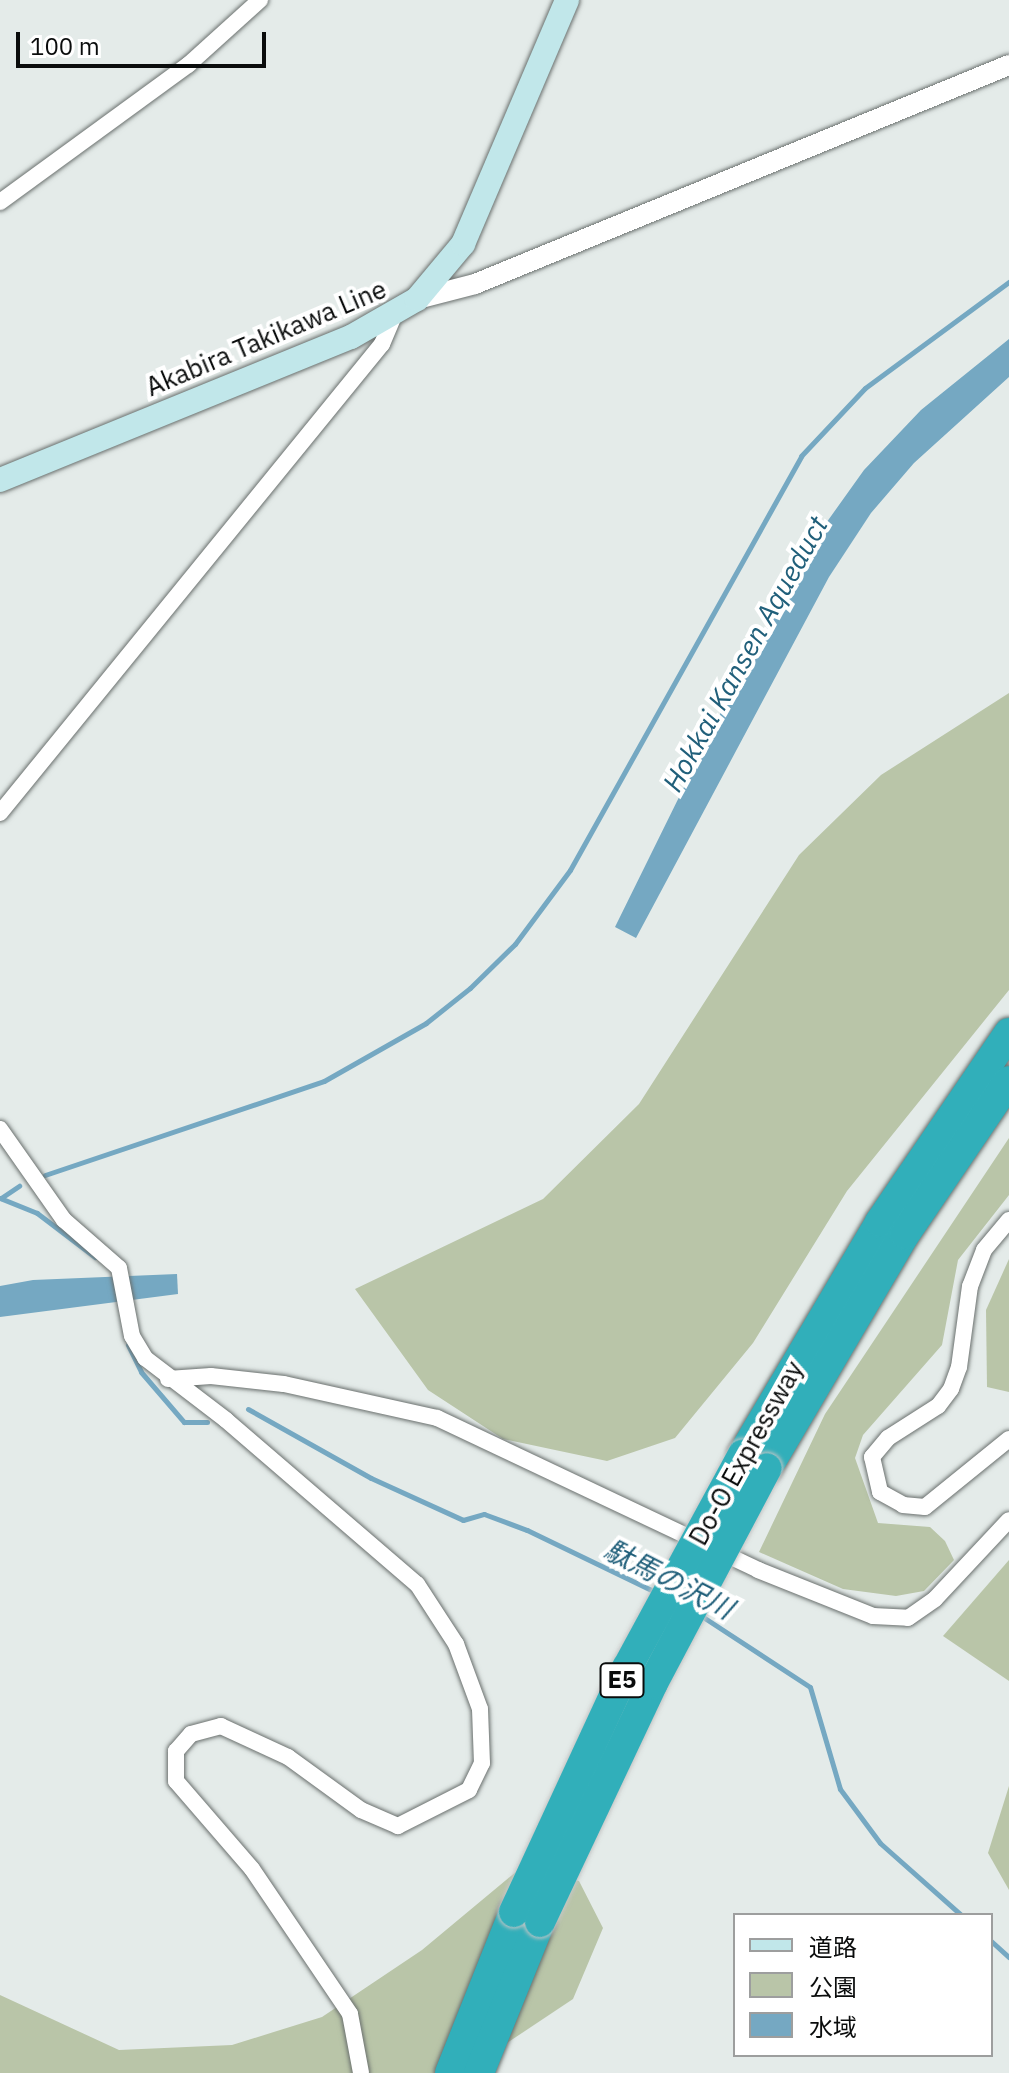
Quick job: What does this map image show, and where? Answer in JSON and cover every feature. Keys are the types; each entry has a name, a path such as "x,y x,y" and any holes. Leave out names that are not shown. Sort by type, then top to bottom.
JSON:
{"highway":[{"name":"Do-O Expressway","path":"450,2073 527,1917 653,1683 755,1461 880,1222 1009,1033"},
{"name":"Do-O Expressway","path":"755,1461 1009,1081"},
{"name":"Do-O Expressway","path":"479,2073 527,1917"}],"main road":[{"name":"Akabira Takikawa Line","path":"0,480 394,316 417,299 463,244 567,0"}],"street":[{"path":"0,202 188,65 260,0"},
{"path":"417,299 475,284 1009,65"},
{"path":"0,813 382,344 394,316"},
{"path":"0,1129 64,1220 119,1268 132,1336 145,1358 168,1379 226,1420 417,1584 456,1644 480,1709 482,1763 469,1790 398,1826 361,1810 288,1757 221,1726 191,1734 176,1751 176,1781 252,1869 350,2014 361,2073"},
{"path":"1009,1220 984,1250 970,1286 959,1367 951,1389 938,1406 888,1438 872,1457 880,1492 903,1505 925,1507 1009,1439"},
{"path":"168,1379 211,1376 284,1384 437,1418 758,1570 873,1616 908,1618 935,1599 1009,1520"}],"green space":[{"path":"1009,693 1009,990 847,1191 753,1343 675,1438 607,1461 503,1439 428,1390 355,1289 543,1199 639,1104 799,855 881,775"},
{"path":"1009,1138 1009,1195 958,1260 942,1345 863,1435 855,1458 878,1523 930,1527 945,1541 954,1560 924,1591 896,1596 843,1589 759,1552 825,1414"},
{"path":"1009,1259 1009,1392 987,1387 986,1310"},
{"path":"1009,1560 1009,1681 943,1636"},
{"path":"1009,1786 1009,1890 988,1853"},
{"path":"517,1871 579,1881 603,1928 573,1999 480,2061 471,2073 0,2073 0,1995 119,2050 232,2045 322,2017 422,1950"}],"water":[{"path":"1009,339 1009,377 914,463 871,513 829,577 636,938 615,927 721,712 819,533 864,470 921,410"},
{"path":"177,1274 178,1294 0,1317 0,1286 33,1280"}],"waterway":[{"path":"45,1175 324,1081 426,1023 470,988 515,944 570,870 801,456 865,388 1009,282"},
{"path":"1,1198 19,1186"},
{"name":"駄馬の沢川","path":"0,1198 37,1213 95,1257"},
{"name":"駄馬の沢川","path":"128,1345 141,1372 184,1422 207,1422"},
{"name":"駄馬の沢川","path":"248,1409 371,1478 463,1520 484,1514 527,1530 655,1592"},
{"name":"駄馬の沢川","path":"700,1615 810,1687 840,1789 880,1843 959,1913"},
{"name":"駄馬の沢川","path":"993,1943 1009,1957"}],"water label":[{"name":"Hokkai Kansen Aqueduct","path":"745,654"}]}
